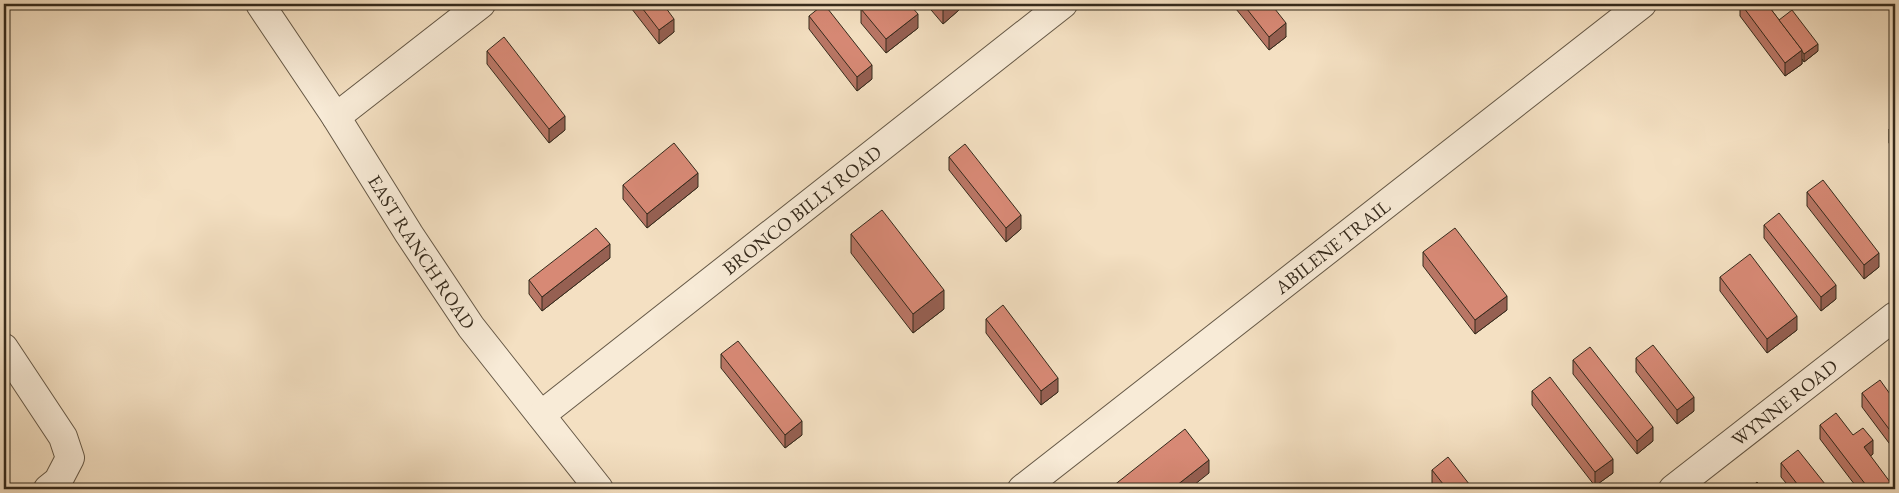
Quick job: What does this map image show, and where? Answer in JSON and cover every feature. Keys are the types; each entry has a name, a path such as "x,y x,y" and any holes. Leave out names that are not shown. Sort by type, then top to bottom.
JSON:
{"street":[{"name":"EAST RANCH ROAD","path":"260,4 336,117 409,234 471,327 599,489"},
{"path":"336,117 481,4"},
{"name":"BRONCO BILLY ROAD","path":"541,415 1063,4"},
{"name":"ABILENE TRAIL","path":"1022,489 1642,4"},
{"name":"WYNNE ROAD","path":"1673,489 1895,316"},
{"path":"4,348 64,437 70,458 58,481 48,489"}],"building":[{"path":"639,4 663,4 674,19 659,30"},
{"path":"824,4 872,65 857,77 809,16"},
{"path":"868,4 909,4 918,14 886,39 861,9"},
{"path":"938,4 950,4 943,10"},
{"path":"1243,4 1271,4 1286,23 1269,37"},
{"path":"1741,4 1767,4 1802,50 1785,63"},
{"path":"1792,10 1818,44 1804,54 1779,20"},
{"path":"504,37 565,116 549,129 487,51"},
{"path":"1895,124 1895,137 1889,129"},
{"path":"674,143 698,173 647,214 623,185"},
{"path":"965,144 1021,215 1006,228 949,157"},
{"path":"1823,180 1879,253 1864,265 1807,192"},
{"path":"882,210 944,290 913,314 851,234"},
{"path":"1779,213 1836,285 1821,297 1764,225"},
{"path":"596,228 610,244 542,297 529,280"},
{"path":"1455,228 1507,296 1475,320 1423,252"},
{"path":"1750,254 1797,316 1767,339 1720,277"},
{"path":"1003,305 1058,378 1041,391 986,319"},
{"path":"738,341 802,421 785,435 721,354"},
{"path":"1653,345 1694,397 1677,410 1636,358"},
{"path":"1590,347 1653,427 1637,441 1573,360"},
{"path":"1550,377 1613,459 1595,472 1532,391"},
{"path":"1880,380 1895,401 1895,437 1862,393"},
{"path":"1836,413 1853,435 1863,428 1873,440 1864,447 1893,486 1889,489 1869,489 1820,425"},
{"path":"1185,429 1209,460 1172,489 1116,489 1113,486"},
{"path":"1798,450 1829,489 1801,489 1781,463"},
{"path":"1448,457 1473,489 1447,489 1432,470"},
{"path":"1757,482 1763,489 1749,489"}]}
